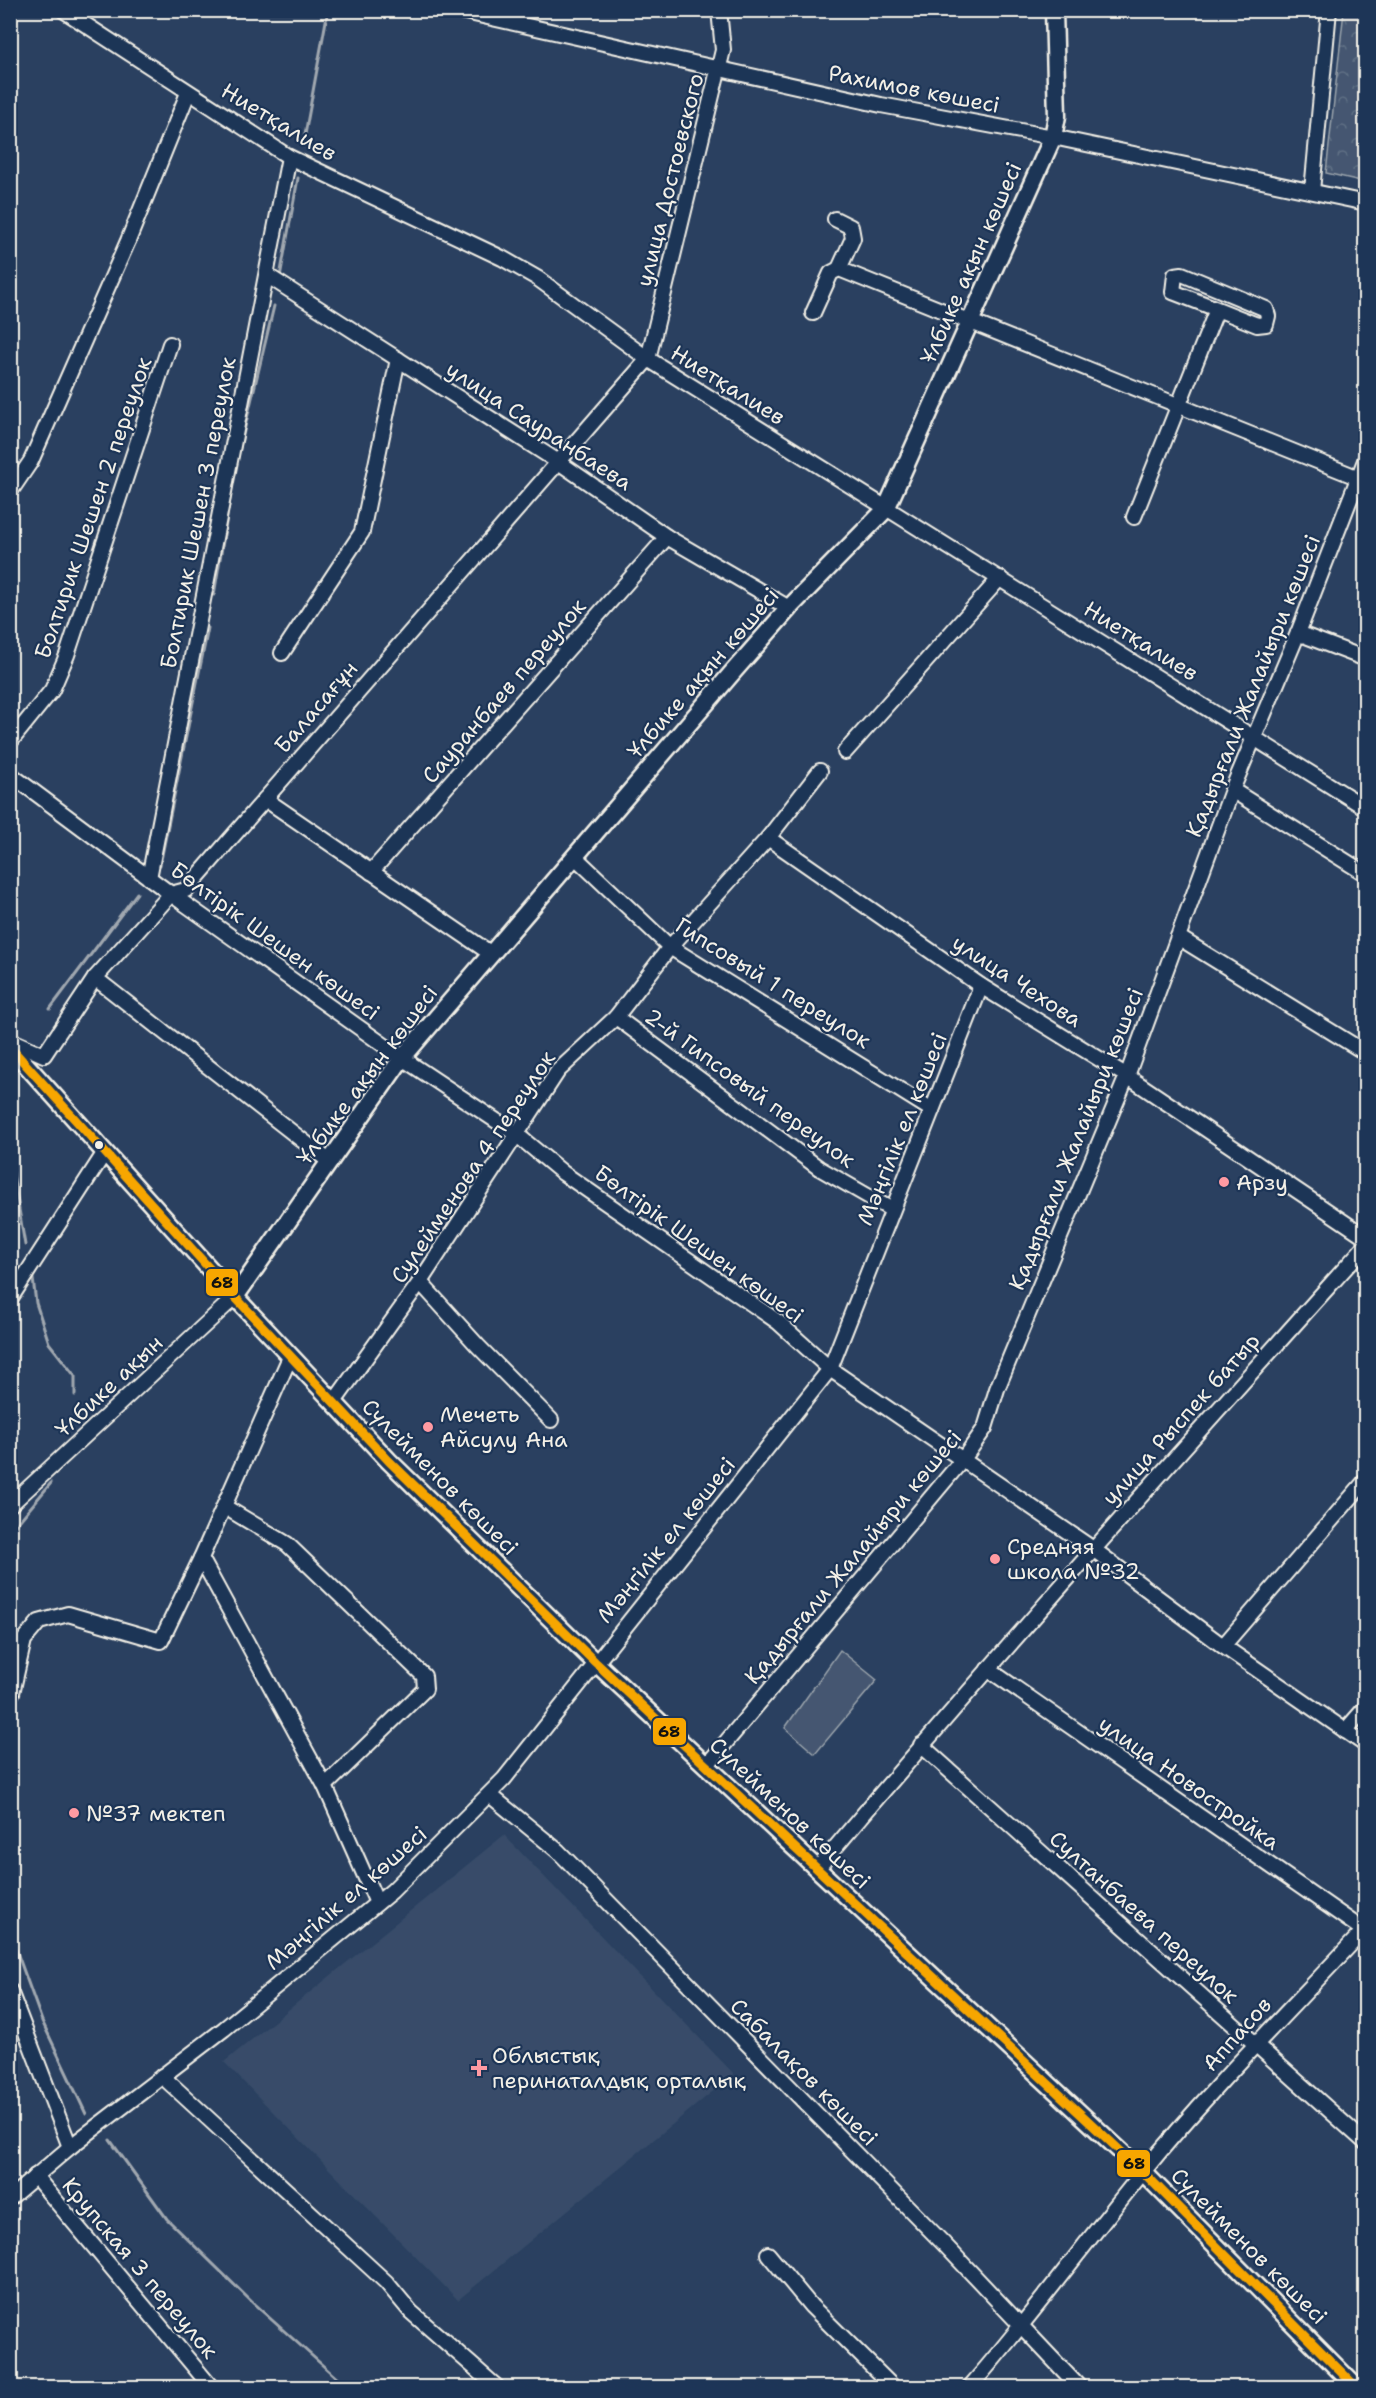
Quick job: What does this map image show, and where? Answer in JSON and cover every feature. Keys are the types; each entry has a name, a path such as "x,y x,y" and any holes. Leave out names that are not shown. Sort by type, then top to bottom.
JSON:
{"main road":[{"name":"Ұлбике ақын көшесі","path":"235,1297 402,1058 789,608 886,509 1053,137 1057,116 1054,10"},
{"name":"Сүлейменов көшесі","path":"10,1047 235,1297 389,1461 595,1662 1143,2172 1357,2388"}],"street":[{"name":"Ниетқалиев","path":"63,10 289,157 502,258 571,301 648,359 886,509 1143,666 1252,738 1365,808"},
{"name":"Рахимов көшесі","path":"456,10 718,70 1053,137 1365,203"},
{"name":"улица Достоевского","path":"648,359 723,50 719,10"},
{"path":"1312,191 1329,10"},
{"path":"10,492 31,461 128,240 188,93"},
{"name":"Болтирик Шешен 3 переулок","path":"149,878 268,276 289,157"},
{"path":"813,313 831,273 839,269 854,238 851,227 835,219"},
{"path":"839,269 1359,478"},
{"path":"1182,274 1266,309 1268,316 1266,324 1257,325 1217,309 1173,292 1175,275 1182,274"},
{"name":"улица Сауранбаева","path":"268,276 560,464 667,537 789,608"},
{"path":"1134,517 1217,309"},
{"name":"Болтирик Шешен 2 переулок","path":"10,742 52,690 67,655 170,344"},
{"path":"282,653 362,532 398,359"},
{"name":"Баласағұн","path":"10,1040 44,1055 95,978 171,894 186,890 560,464 648,359"},
{"name":"Қадырғали Жалайыри көшесі","path":"706,1766 964,1458 985,1428 997,1389 1127,1076 1252,738 1298,633 1365,458"},
{"name":"Сауранбаев переулок","path":"371,872 667,537"},
{"path":"845,752 1000,578"},
{"path":"1298,633 1365,660"},
{"name":"Сулейменова 4 переулок","path":"334,1402 420,1282 558,1071 616,1017 670,947 768,838 820,771"},
{"name":"Бөлтірік Шешен көшесі","path":"10,774 171,894 402,1058 516,1134 563,1173 778,1322 830,1369 964,1458 1093,1549 1223,1646 1365,1745"},
{"path":"1232,790 1365,874"},
{"path":"265,799 490,953"},
{"name":"улица Чехова","path":"768,838 981,986 1127,1076 1365,1237"},
{"name":"Гипсовый 1 переулок","path":"574,856 670,947 932,1110"},
{"path":"1178,937 1365,1053"},
{"path":"95,978 330,1162"},
{"name":"Мәңгілік ел көшесі","path":"10,2198 70,2146 266,1995 377,1903 490,1795 830,1369 981,986"},
{"name":"2-й Гипсовый переулок","path":"616,1017 819,1168 892,1210"},
{"path":"10,1299 105,1152"},
{"name":"улица Рыспек батыр","path":"818,1868 921,1745 1093,1549 1365,1245"},
{"path":"420,1282 478,1346 551,1420"},
{"name":"Ұлбике ақын","path":"10,1505 235,1297"},
{"path":"12,1693 24,1640 39,1622 68,1614 161,1641 225,1507 290,1356"},
{"path":"1223,1646 1365,1480"},
{"path":"225,1507 287,1544 424,1676 427,1682 425,1689 325,1786"},
{"path":"201,1558 325,1786 377,1903"},
{"name":"улица Новостройка","path":"988,1669 1365,1930"},
{"path":"1345,1731 1365,1707"},
{"name":"Султанбаева переулок","path":"921,1745 1365,2144"},
{"name":"Сабалақов көшесі","path":"490,1795 558,1851 944,2244 1080,2388"},
{"name":"Аппасов","path":"969,2388 1022,2326 1143,2172 1255,2045 1365,1930"},
{"path":"10,1991 70,2146"},
{"path":"162,2076 386,2282 411,2312 498,2388"},
{"name":"Крупская 3 переулок","path":"35,2176 212,2388"},
{"path":"768,2254 811,2306 894,2388"}],"shaded area":[{"name":"Облыстық перинаталдық орталық","path":"504,1835 734,2074 458,2300 224,2062"}],"green space":[{"path":"1344,11 1365,11 1365,182 1326,173"},
{"path":"840,1650 877,1680 815,1754 785,1728"}],"waterway":[{"path":"304,140 328,10"},
{"path":"280,277 298,178"},
{"path":"238,456 274,306"},
{"path":"214,595 235,469"},
{"path":"160,865 208,628"},
{"path":"50,1009 137,893"},
{"path":"10,1092 14,1075"},
{"path":"10,1156 25,1245"},
{"path":"33,1279 36,1303 49,1343 75,1376 75,1395"},
{"path":"10,1532 51,1483"},
{"path":"10,1933 42,2021 86,2114"},
{"path":"110,2140 167,2219 254,2304 348,2388"}],"transit line":[{"name":"68","path":"10,1047 235,1297 389,1461 595,1662 1143,2172 1357,2388"}],"place":[{"name":"Арзу","path":"1224,1182"},
{"name":"Мечеть Айсулу Ана","path":"428,1427"},
{"name":"Средняя школа №32","path":"995,1559"},
{"name":"№37 мектеп","path":"74,1813"},
{"name":"Облыстық перинаталдық орталық","path":"479,2068"}]}
